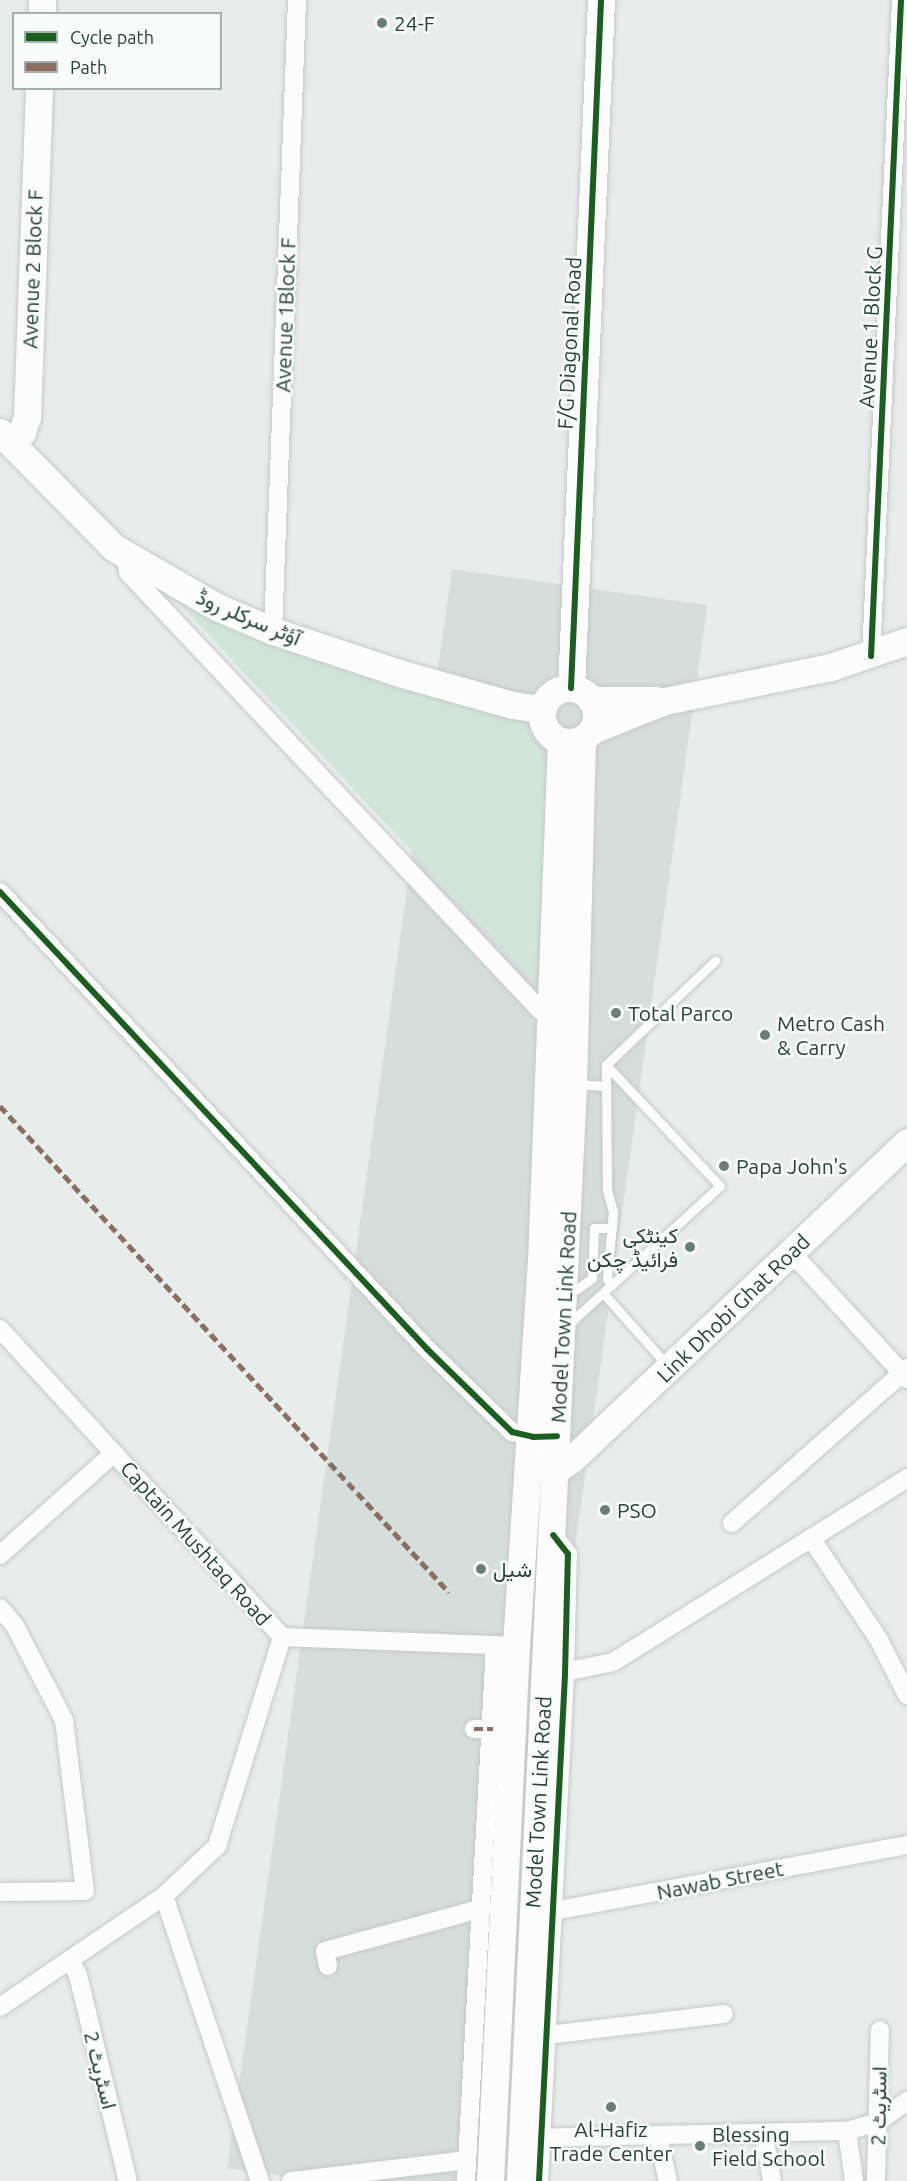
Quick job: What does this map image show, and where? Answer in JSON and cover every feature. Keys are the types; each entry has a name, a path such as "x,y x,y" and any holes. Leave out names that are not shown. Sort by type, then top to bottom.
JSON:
{"main road":[{"name":"F/G Diagonal Road","path":"581,694 601,0"},
{"name":"Avenue 2 Block F","path":"4,438 22,432 27,417 39,90"},
{"name":"آؤٹر سرکلر روڈ","path":"4,438 100,536 126,555 217,607 273,631 399,673 512,705 542,709"},
{"path":"665,701 553,693 542,709 545,729 578,737 665,701 871,656 907,641"},
{"path":"578,737 596,715 581,694"},
{"name":"Model Town Link Road","path":"545,1436 554,1011 578,737"},
{"name":"Model Town Link Road","path":"490,2181 506,1646 542,1467 564,1290 573,1084 578,737"},
{"name":"Link Dhobi Ghat Road","path":"542,1467 572,1459 907,1142"},
{"name":"Model Town Link Road","path":"520,2181 532,2138 555,1674 553,1535 542,1467"}],"street":[{"name":"Avenue 1Block F","path":"273,631 297,0"},
{"name":"Avenue 1 Block G","path":"871,656 901,0"},
{"path":"126,555 124,566 136,580 540,1010 554,1011"},
{"path":"0,892 427,1349 512,1432 545,1436"},
{"path":"732,1523 905,1374 791,1252"},
{"name":"Captain Mushtaq Road","path":"0,1329 282,1637 506,1646"},
{"path":"0,1555 114,1453"},
{"path":"555,1674 613,1662 907,1478"},
{"path":"811,1539 879,1641 907,1695"},
{"path":"0,1608 15,1626 64,1720 85,1891 0,1892"},
{"path":"0,2007 164,1896 217,1845 282,1637"},
{"path":"466,2181 492,1729 506,1646"},
{"path":"474,1729 492,1729"},
{"name":"Nawab Street","path":"543,1913 907,1845"},
{"path":"164,1896 260,2181"},
{"path":"328,1966 325,1952 483,1908"},
{"path":"539,2181 532,2138 547,2035 543,1913"},
{"name":"اسٹریٹ 2","path":"70,1960 78,1975 128,2181"},
{"path":"547,2035 724,2014"},
{"name":"اسٹریٹ 2","path":"876,2181 880,2030"},
{"path":"532,2138 764,2135 847,2131 878,2122 907,2101"},
{"path":"847,2131 854,2181"},
{"path":"764,2135 772,2181"},
{"path":"658,2136 668,2181"},
{"path":"291,2181 467,2160"}],"lane":[{"path":"612,1285 607,1279 613,1212 607,1190 606,1065 715,962"},
{"path":"562,1320 573,1320 720,1186 606,1065"},
{"path":"573,1084 606,1086"},
{"path":"564,1290 577,1289 592,1278 594,1228 612,1228"},
{"path":"603,1293 669,1368"}],"shaded area":[{"path":"452,569 707,605 486,2181 318,2181 227,2168"}],"green space":[{"path":"186,588 515,713 542,757 550,779 535,982 176,600"}],"marked path":[{"path":"0,1106 449,1592"},
{"path":"474,1729 493,1729"}],"cycle path":[{"path":"571,688 601,0"},
{"path":"871,656 901,0"},
{"path":"0,892 427,1349 512,1432 533,1437 557,1436"},
{"path":"539,2181 565,1674 568,1554 553,1535"}],"place":[{"name":"24-F","path":"382,23"},
{"name":"Total Parco","path":"616,1013"},
{"name":"Metro Cash & Carry","path":"765,1035"},
{"name":"Papa John's","path":"724,1166"},
{"name":"کینٹکی فرائیڈ چکن","path":"690,1247"},
{"name":"PSO","path":"605,1510"},
{"name":"شیل","path":"481,1569"},
{"name":"Al-Hafiz Trade Center","path":"611,2107"},
{"name":"Blessing Field School","path":"700,2146"}]}
